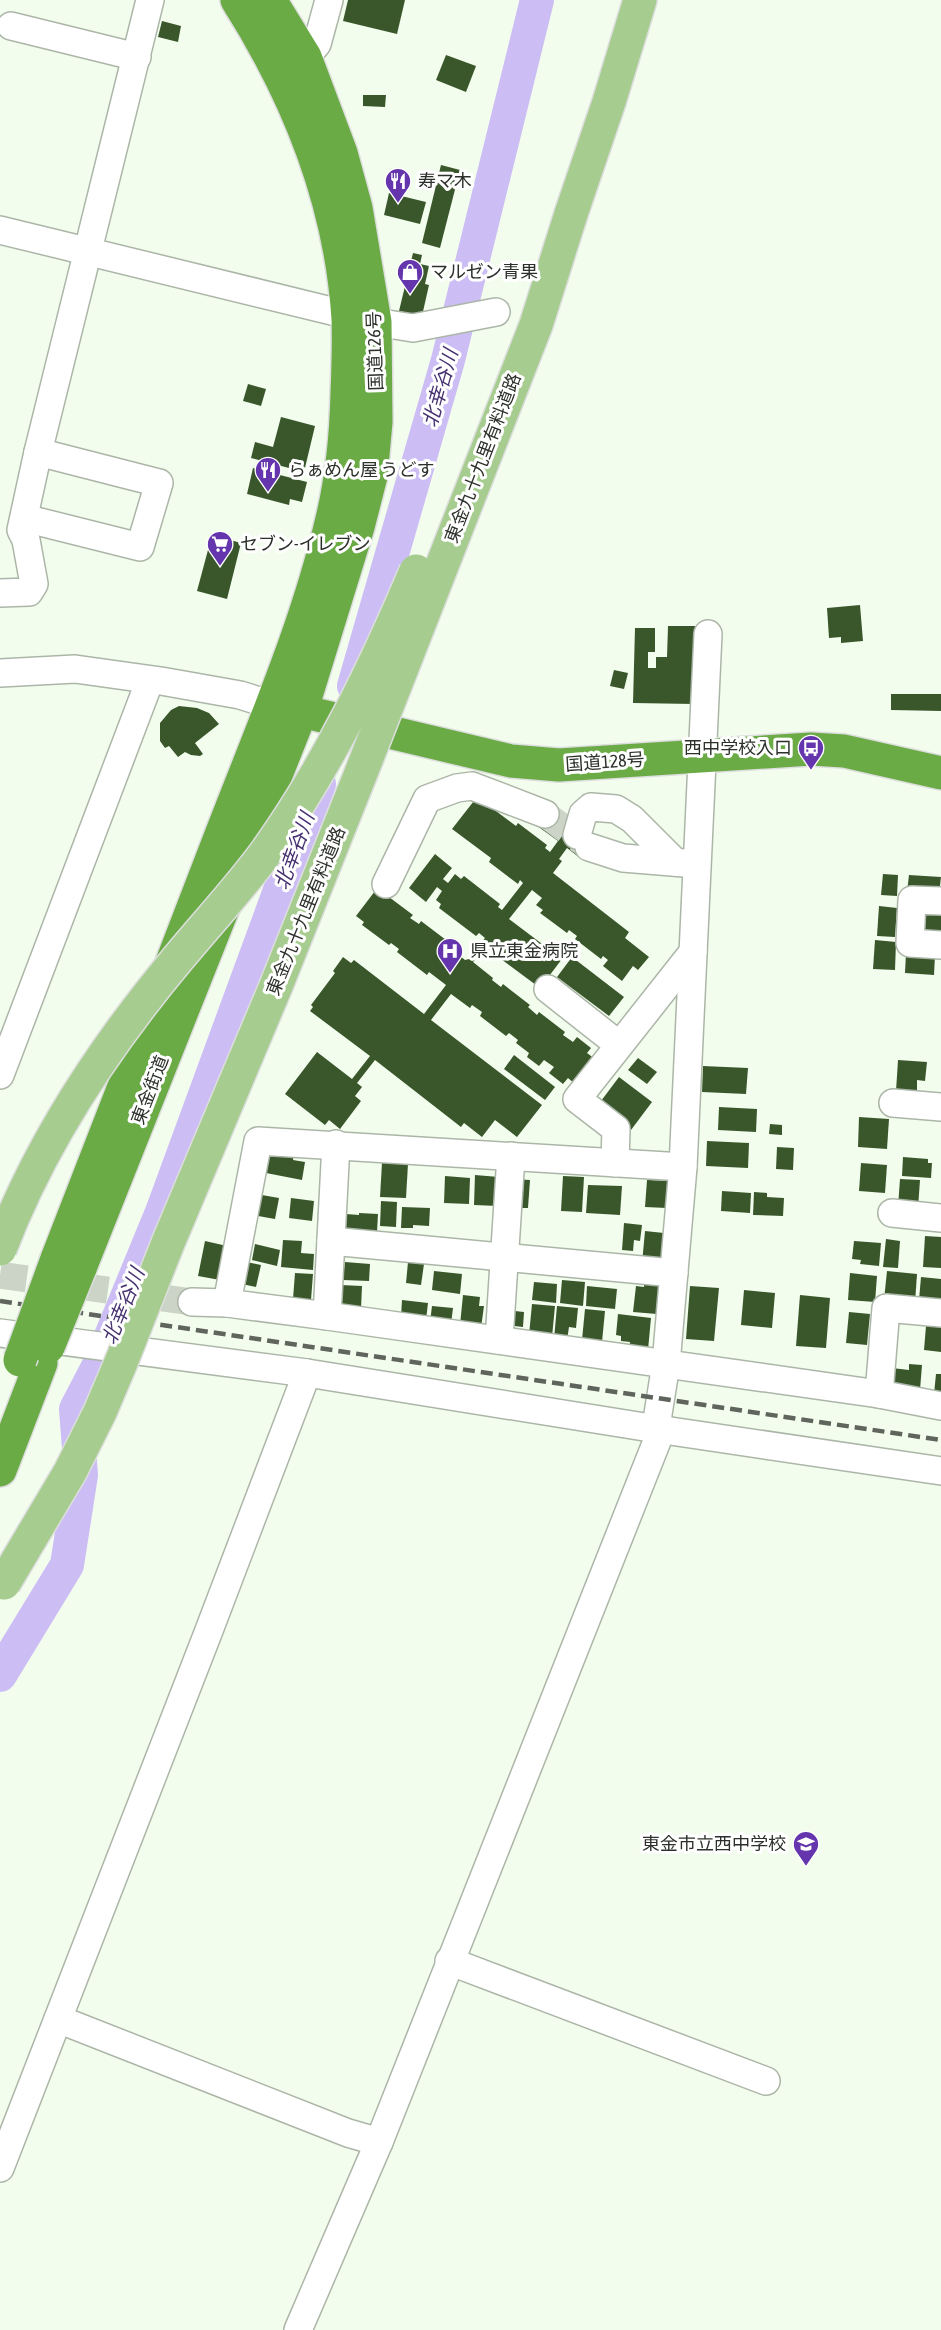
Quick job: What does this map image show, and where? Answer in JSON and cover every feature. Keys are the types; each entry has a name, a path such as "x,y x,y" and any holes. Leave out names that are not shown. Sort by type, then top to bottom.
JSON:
{"highway":[{"name":"国道126号","path":"237,0 263,41 306,132 330,211 341,263 362,319"},
{"name":"国道126号","path":"270,0 305,57 341,153 356,208 362,319 333,518 309,599 287,708"},
{"name":"国道128号","path":"287,708 511,761 559,765 811,749 844,751 941,773"},
{"name":"東金街道","path":"0,1470 31,1361 287,708"},
{"name":"東金街道","path":"0,1413 31,1361"}],"main road":[{"name":"東金九十九里有料道路","path":"2,1586 70,1472 100,1412 276,986 536,325 640,0"},
{"name":"東金九十九里有料道路","path":"0,1249 29,1180 82,1087 179,957 236,891 267,850 325,761 391,629 459,481 570,214"}],"street":[{"path":"15,524 38,452 150,0"},
{"path":"305,57 317,44 329,0"},
{"path":"11,26 137,57"},
{"path":"0,230 362,319 413,328 496,312"},
{"path":"15,524 140,547 159,483 38,452"},
{"path":"0,593 29,592 34,584 26,540 15,524"},
{"path":"298,2330 379,2142 657,1441 683,1167 693,952 686,863 704,755 708,634"},
{"path":"0,673 75,669 240,695 287,708"},
{"path":"0,1075 150,680"},
{"path":"386,884 427,799 457,788 472,786 545,814"},
{"path":"512,801 616,809 632,819 686,863"},
{"path":"591,807 583,814 583,841 623,858 686,863"},
{"path":"941,902 912,900 910,944 941,945"},
{"path":"615,1163 616,1129 577,1099 693,952"},
{"path":"548,988 620,1045"},
{"path":"893,1103 941,1107"},
{"path":"227,1303 258,1141 683,1167"},
{"path":"327,1316 336,1144"},
{"path":"499,1340 511,1156"},
{"path":"892,1214 941,1218"},
{"path":"331,1241 674,1273"},
{"path":"192,1302 227,1303 327,1316 879,1394 941,1406"},
{"path":"879,1394 886,1308 941,1312"},
{"path":"0,1334 307,1372 657,1429 941,1471"},
{"path":"0,2168 208,1634 307,1372"},
{"path":"449,1962 766,2081"},
{"path":"58,2019 348,2133 379,2142"}],"building":[{"path":"348,0 405,0 397,34 343,21"},
{"path":"162,21 181,26 178,42 158,37"},
{"path":"446,55 476,66 466,92 436,80"},
{"path":"363,95 386,95 385,107 363,106"},
{"path":"441,165 460,170 440,248 422,243"},
{"path":"389,193 426,202 420,224 384,215"},
{"path":"413,253 422,255 420,264 429,266 425,284 429,285 422,316 399,311"},
{"path":"248,384 266,389 261,406 243,401"},
{"path":"281,417 315,426 304,472 251,458 255,442 273,447"},
{"path":"253,468 307,482 302,502 290,499 289,505 247,494"},
{"path":"212,535 241,543 227,599 197,591"},
{"path":"860,605 863,641 841,643 841,637 829,638 827,608"},
{"path":"668,626 695,626 694,704 633,703 635,628 655,628 655,652 648,652 648,668 656,668 656,657 667,657"},
{"path":"614,670 628,673 624,689 610,686"},
{"path":"891,694 941,694 941,711 891,710"},
{"path":"179,706 197,708 209,713 219,724 195,743 203,754 200,756 185,752 178,757 169,746 165,748 160,741 160,723 171,710"},
{"path":"477,797 516,826 518,823 547,845 545,848 550,852 558,841 536,825 546,811 590,845 580,858 567,848 559,859 562,861 553,873 629,932 625,938 649,957 638,970 633,966 622,981 603,966 608,960 603,956 601,959 575,939 577,936 569,930 567,933 540,913 543,910 536,905 542,898 532,890 509,919 562,959 540,988 485,947 473,962 501,987 503,984 530,1005 528,1007 537,1015 539,1012 565,1032 563,1035 573,1042 577,1037 591,1048 587,1053 595,1059 576,1085 568,1078 563,1084 549,1073 554,1067 544,1060 539,1066 527,1057 529,1053 516,1043 518,1040 509,1033 506,1036 480,1016 482,1012 472,1005 470,1008 451,994 431,1020 542,1105 517,1137 495,1120 482,1137 464,1123 461,1127 375,1060 357,1083 362,1087 355,1096 361,1101 340,1129 329,1120 325,1125 285,1094 317,1052 352,1079 370,1056 310,1011 313,1007 311,1005 335,973 333,971 343,957 351,963 354,960 424,1014 446,985 429,972 427,975 397,952 399,949 391,943 389,945 362,925 364,922 356,916 375,891 383,897 385,894 413,915 410,918 419,924 421,921 450,943 448,946 465,960 469,959 485,938 479,933 476,936 439,908 441,904 436,900 442,891 437,887 426,902 409,888 435,854 452,868 443,879 448,883 455,874 461,879 464,876 500,904 498,907 502,910 523,883 520,880 518,884 489,862 491,858 452,829"},
{"path":"883,874 898,875 897,896 881,895"},
{"path":"909,875 941,877 939,894 907,892"},
{"path":"879,906 897,908 895,937 877,936"},
{"path":"926,912 941,913 941,938 924,937"},
{"path":"875,940 896,942 895,970 873,969"},
{"path":"906,953 935,955 934,975 905,973"},
{"path":"572,957 624,997 609,1016 557,977"},
{"path":"514,1055 555,1087 545,1100 504,1069"},
{"path":"638,1058 657,1072 647,1084 628,1070"},
{"path":"898,1060 927,1062 925,1081 917,1080 917,1093 896,1091"},
{"path":"703,1066 748,1068 746,1094 702,1092"},
{"path":"619,1077 652,1102 631,1130 598,1105"},
{"path":"719,1107 757,1109 756,1132 718,1130"},
{"path":"859,1117 889,1119 887,1149 858,1147"},
{"path":"770,1124 782,1125 782,1135 769,1134"},
{"path":"707,1141 749,1143 748,1168 706,1166"},
{"path":"777,1147 794,1148 793,1170 776,1169"},
{"path":"270,1150 294,1154 293,1160 305,1162 302,1180 266,1173"},
{"path":"903,1157 928,1159 928,1163 932,1163 931,1178 902,1176"},
{"path":"382,1163 408,1164 406,1198 380,1197"},
{"path":"861,1163 887,1165 885,1193 859,1191"},
{"path":"475,1175 499,1177 498,1206 474,1205"},
{"path":"445,1176 470,1178 469,1204 444,1203"},
{"path":"563,1176 584,1177 582,1212 561,1211"},
{"path":"514,1179 530,1180 528,1208 513,1208"},
{"path":"900,1179 920,1180 918,1208 898,1207"},
{"path":"647,1180 669,1181 667,1208 645,1207"},
{"path":"588,1185 622,1186 620,1215 586,1213"},
{"path":"722,1191 751,1193 750,1213 721,1211"},
{"path":"754,1192 767,1193 767,1197 784,1198 783,1216 753,1215"},
{"path":"256,1194 279,1198 275,1219 252,1215"},
{"path":"291,1198 314,1201 312,1221 289,1218"},
{"path":"381,1201 397,1202 396,1227 380,1226"},
{"path":"402,1207 430,1208 429,1226 413,1225 413,1228 401,1228"},
{"path":"359,1213 378,1214 377,1232 345,1234 346,1214 359,1215"},
{"path":"624,1223 642,1225 640,1241 634,1240 633,1251 622,1250"},
{"path":"645,1231 664,1233 661,1264 642,1263"},
{"path":"925,1236 941,1237 941,1268 923,1267"},
{"path":"886,1239 900,1241 898,1268 883,1267"},
{"path":"283,1240 302,1241 301,1253 314,1254 313,1270 281,1267"},
{"path":"205,1241 227,1246 220,1280 198,1276"},
{"path":"854,1241 881,1243 879,1266 860,1264 861,1260 852,1259"},
{"path":"255,1244 280,1250 277,1266 252,1260"},
{"path":"242,1261 261,1265 256,1287 237,1283"},
{"path":"345,1262 370,1264 369,1281 343,1280"},
{"path":"408,1262 424,1264 421,1285 406,1283"},
{"path":"434,1271 462,1274 460,1294 432,1290"},
{"path":"887,1271 917,1274 915,1303 884,1300"},
{"path":"295,1273 313,1274 311,1300 293,1299"},
{"path":"850,1273 877,1276 875,1302 848,1300"},
{"path":"921,1277 941,1279 941,1301 919,1300"},
{"path":"562,1280 585,1282 583,1306 560,1303"},
{"path":"534,1282 557,1284 556,1303 532,1300"},
{"path":"644,1283 660,1285 657,1314 633,1312 636,1286 644,1287"},
{"path":"341,1285 362,1286 361,1309 340,1308"},
{"path":"587,1286 617,1289 615,1309 586,1306"},
{"path":"690,1286 719,1288 714,1341 686,1339"},
{"path":"744,1290 775,1293 772,1328 741,1325"},
{"path":"463,1295 480,1297 479,1306 484,1306 481,1328 460,1325"},
{"path":"800,1295 830,1298 826,1348 796,1346"},
{"path":"402,1300 428,1303 426,1320 401,1317"},
{"path":"532,1304 555,1306 552,1337 529,1335"},
{"path":"432,1306 453,1308 451,1324 430,1322"},
{"path":"557,1306 578,1308 576,1328 569,1327 567,1340 554,1339"},
{"path":"585,1309 605,1311 602,1342 582,1340"},
{"path":"506,1310 524,1312 523,1327 505,1325"},
{"path":"849,1312 870,1314 867,1345 846,1343"},
{"path":"618,1314 651,1318 648,1350 629,1348 630,1342 621,1341 621,1336 616,1335"},
{"path":"926,1326 941,1327 941,1352 924,1350"},
{"path":"909,1364 922,1365 920,1390 891,1387 892,1368 909,1370"},
{"path":"936,1374 941,1374 941,1394 934,1394"}],"waterway":[{"name":"北幸谷川","path":"354,686 448,360 537,0"},
{"name":"北幸谷川","path":"0,1675 67,1565 81,1475 76,1409 100,1363 162,1212 319,784"}],"tunnel":[{"path":"545,814 589,847"},
{"path":"0,1275 192,1302"}],"railway":[{"path":"0,1301 941,1440"}],"place":[{"name":"寿マ木","path":"398,204"},
{"name":"マルゼン青果","path":"410,295"},
{"name":"らぁめん屋 うどす","path":"268,493"},
{"name":"セブン-イレブン","path":"220,567"},
{"name":"西中学校入口","path":"811,771"},
{"name":"県立東金病院","path":"450,974"},
{"name":"東金市立西中学校","path":"806,1867"}]}
